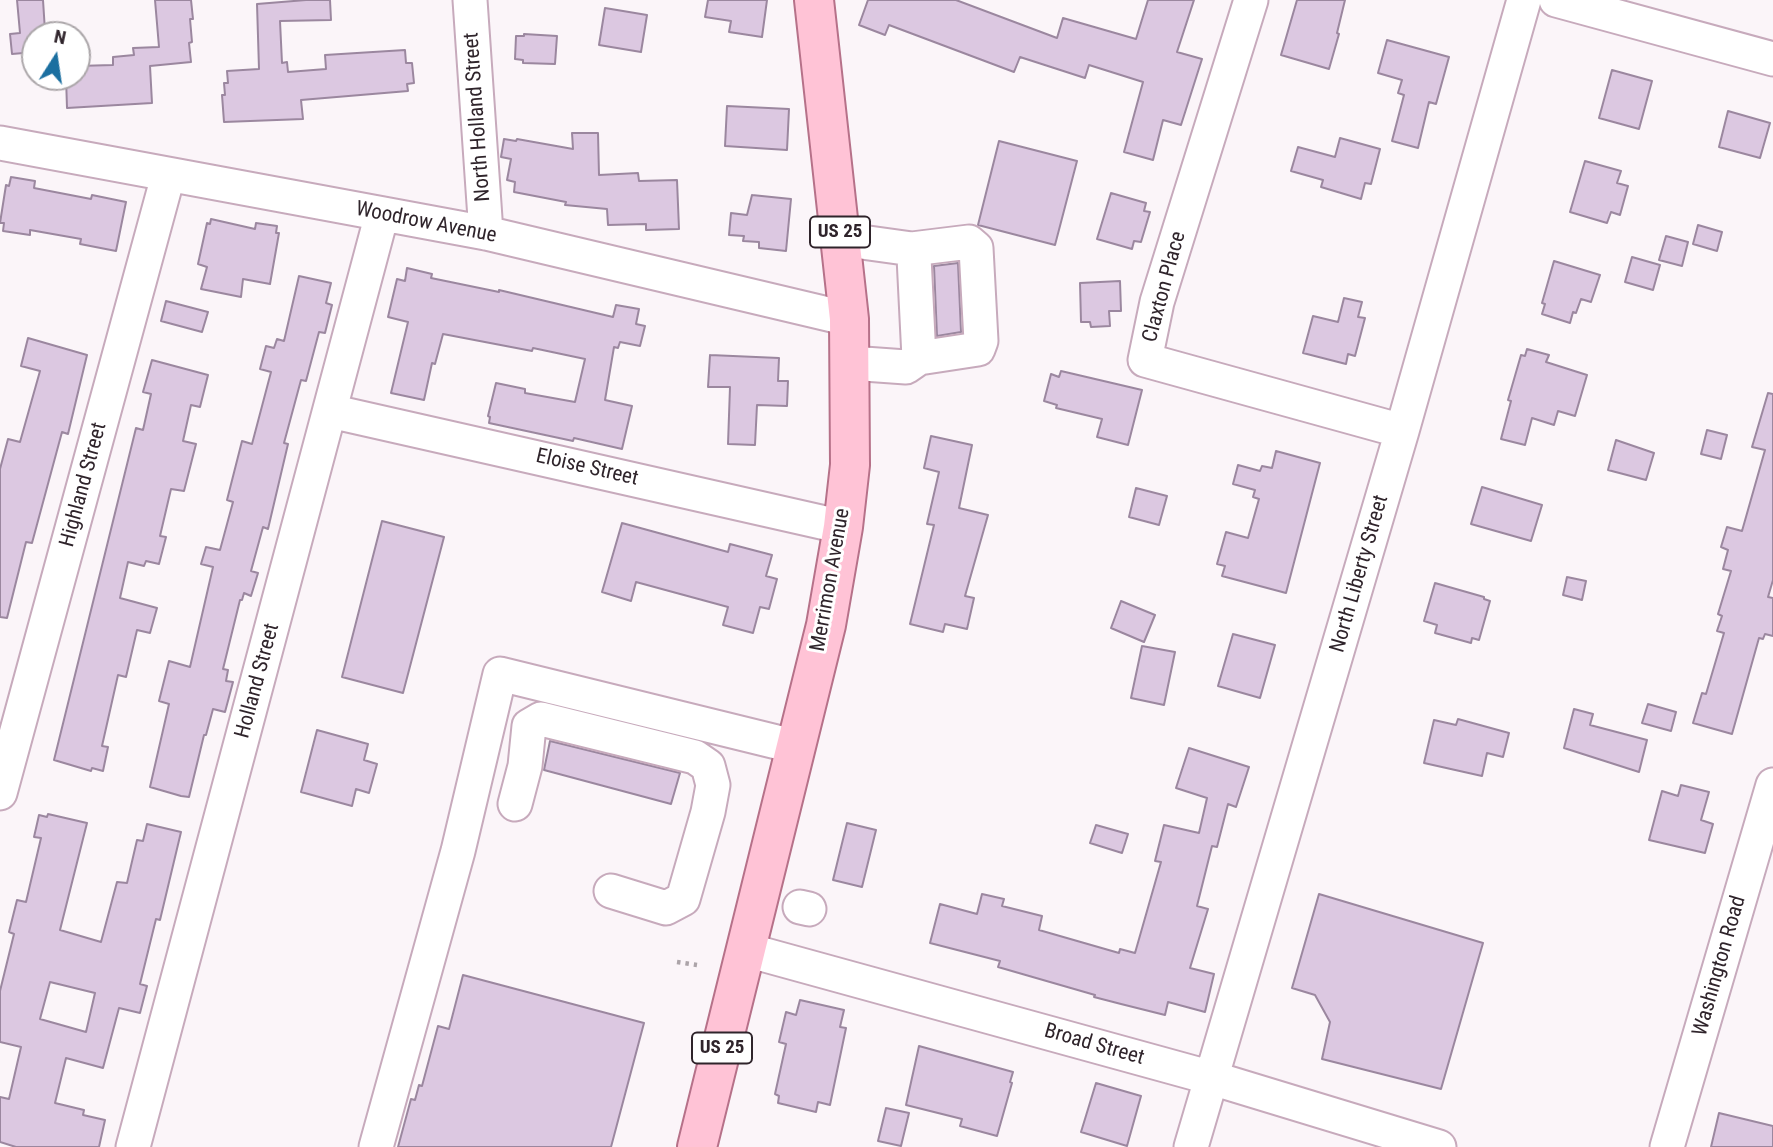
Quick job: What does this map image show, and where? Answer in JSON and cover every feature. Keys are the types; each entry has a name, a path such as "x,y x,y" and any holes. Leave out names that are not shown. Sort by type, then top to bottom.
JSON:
{"main road":[{"name":"Merrimon Avenue","path":"697,1147 825,625 843,527 850,465 849,319 814,0"}],"street":[{"name":"North Holland Street","path":"470,0 486,233"},
{"name":"Claxton Place","path":"1251,0 1157,302 1145,360 1402,431"},
{"name":"North Liberty Street","path":"1191,1147 1402,431 1524,0"},
{"path":"1556,0 1773,59"},
{"name":"Woodrow Avenue","path":"0,143 486,233 849,319"},
{"name":"Highland Street","path":"0,793 168,176"},
{"name":"Holland Street","path":"133,1147 383,214"},
{"path":"841,239 912,249 969,242 976,248 981,341 978,349 919,358 906,367 850,363"},
{"path":"912,249 919,358"},
{"name":"Eloise Street","path":"330,411 843,527"},
{"path":"376,1147 458,850 500,674 797,747"},
{"path":"516,804 525,766 530,726 541,719 695,757 708,766 713,785 708,812 683,899 666,908 611,891"},
{"name":"Washington Road","path":"1667,1147 1773,785"},
{"name":"Broad Street","path":"747,950 1212,1078 1439,1147"}],"path":[{"path":"677,962 697,965"}],"building":[{"path":"17,0 43,0 44,21 21,21 21,53 12,54 10,34 20,33"},
{"path":"155,0 191,0 191,62 150,66 152,103 67,108 66,91 91,91 91,66 113,65 113,57 134,55 133,48 159,47"},
{"path":"330,0 331,20 280,21 282,63 287,62 288,72 326,69 325,55 405,50 406,63 412,63 414,83 407,84 408,91 301,100 303,119 224,122 222,95 225,95 224,83 228,83 227,71 259,69 257,4"},
{"path":"708,0 767,0 762,37 729,32 731,21 705,17"},
{"path":"868,0 956,0 1057,38 1063,18 1136,39 1148,0 1194,0 1177,52 1202,59 1181,125 1163,120 1153,160 1124,152 1143,82 1089,65 1085,78 1020,57 1014,72 889,25 885,35 859,25"},
{"path":"1297,0 1345,0 1329,69 1281,55"},
{"path":"605,8 647,15 641,52 599,45"},
{"path":"516,36 557,36 555,64 523,63 523,60 515,59"},
{"path":"1387,40 1449,57 1436,104 1429,102 1418,148 1392,141 1404,95 1398,93 1402,80 1378,73"},
{"path":"1612,70 1652,81 1639,129 1599,118"},
{"path":"727,106 789,109 787,150 725,146"},
{"path":"1728,111 1770,123 1760,158 1719,147"},
{"path":"572,133 598,133 599,175 638,173 639,181 677,180 679,229 646,230 646,224 608,225 607,209 565,205 566,202 514,192 515,182 507,180 511,159 501,157 504,139 573,149"},
{"path":"1340,138 1380,149 1371,184 1365,183 1361,199 1321,187 1323,180 1291,171 1298,147 1335,157"},
{"path":"999,141 1077,161 1055,245 978,225"},
{"path":"1585,161 1621,171 1617,183 1628,186 1620,215 1611,212 1607,223 1570,212"},
{"path":"11,177 35,181 34,188 91,199 92,195 126,202 116,251 80,244 81,239 30,230 30,235 3,231 4,223 0,223 6,185 9,186"},
{"path":"1111,193 1146,203 1144,211 1150,212 1141,242 1134,241 1132,249 1097,239"},
{"path":"752,195 791,199 786,251 759,248 759,242 743,241 744,236 729,235 731,213 747,215"},
{"path":"211,219 255,229 256,223 277,226 276,233 279,233 270,284 243,279 241,297 201,289 207,267 198,264 207,223 210,224"},
{"path":"1698,225 1722,232 1717,251 1693,244"},
{"path":"1666,236 1688,242 1682,266 1659,260"},
{"path":"1632,257 1660,265 1653,290 1625,282"},
{"path":"1554,261 1600,275 1591,302 1581,299 1570,323 1542,314 1545,304 1542,303"},
{"path":"958,263 961,332 937,336 934,266"},
{"path":"407,268 432,274 431,278 499,290 613,317 616,305 639,309 636,324 645,326 640,346 620,342 618,348 614,347 605,400 632,406 622,449 489,423 488,416 496,383 525,389 525,393 575,402 585,359 443,334 435,364 432,363 424,400 391,393 408,322 388,317 397,279 405,281"},
{"path":"299,276 331,283 326,303 332,305 325,333 319,332 306,381 301,380 284,443 288,444 268,529 263,527 251,571 258,573 251,596 244,593 240,600 223,669 228,670 226,681 233,682 225,712 213,709 189,797 181,796 150,787 169,704 159,701 169,661 190,667 213,567 201,564 206,547 220,550 233,502 227,500 242,441 252,444 271,372 260,369 266,346 274,348 277,339 284,341"},
{"path":"1120,281 1121,311 1109,311 1110,326 1091,327 1090,322 1081,322 1080,283"},
{"path":"1344,298 1362,302 1358,317 1365,318 1355,356 1348,354 1346,364 1303,353 1313,316 1338,322"},
{"path":"166,301 208,312 202,332 161,321"},
{"path":"28,338 87,355 68,434 62,432 32,543 26,542 7,618 0,617 0,469 8,439 20,442 40,371 21,366"},
{"path":"1527,349 1549,355 1546,362 1587,375 1575,416 1558,411 1554,425 1532,418 1525,445 1501,439 1511,401 1508,400 1521,355 1525,356"},
{"path":"710,355 779,358 778,381 788,381 787,406 757,405 755,445 728,444 730,387 708,387"},
{"path":"152,360 208,375 200,407 191,405 183,441 196,444 184,491 171,489 160,536 166,537 159,564 146,561 144,566 128,562 120,598 157,608 150,633 137,630 126,677 118,675 102,746 108,747 103,771 92,768 91,771 54,760 136,428 143,430 151,394 143,392"},
{"path":"1061,371 1142,390 1128,445 1097,437 1102,419 1056,408 1057,405 1044,401 1051,374 1059,377"},
{"path":"1768,393 1773,394 1773,580 1768,597 1773,598 1773,636 1765,634 1763,639 1759,638 1732,734 1693,723 1702,693 1706,694 1724,633 1717,631 1722,616 1718,614 1731,571 1723,569 1728,550 1721,547 1727,527 1742,531 1765,450 1752,447"},
{"path":"1707,430 1727,435 1721,459 1701,454"},
{"path":"931,436 972,445 959,508 988,515 965,596 974,598 967,629 945,624 943,632 910,624 934,525 927,524 939,472 924,468"},
{"path":"1616,440 1654,453 1646,480 1608,470"},
{"path":"1276,451 1320,463 1286,593 1222,576 1225,566 1217,564 1226,532 1248,538 1259,499 1253,497 1255,490 1233,484 1238,465 1260,471 1262,466 1272,468"},
{"path":"1482,487 1542,505 1531,541 1471,524"},
{"path":"1136,488 1167,496 1159,525 1129,517"},
{"path":"382,521 444,537 403,693 342,677"},
{"path":"622,523 728,552 730,544 772,555 766,576 777,579 769,609 760,607 753,633 723,625 728,607 636,582 631,601 602,592"},
{"path":"1567,577 1586,581 1582,600 1563,595"},
{"path":"1435,583 1490,601 1479,640 1472,638 1471,643 1435,633 1437,625 1424,621"},
{"path":"1121,601 1155,615 1144,642 1111,628"},
{"path":"1233,634 1275,645 1260,698 1218,686"},
{"path":"1142,646 1175,652 1164,705 1131,698"},
{"path":"1648,704 1676,712 1671,731 1642,723"},
{"path":"1574,709 1593,714 1590,725 1647,740 1639,772 1564,748"},
{"path":"1458,719 1509,733 1503,757 1487,753 1482,776 1424,763 1434,720 1456,725"},
{"path":"317,730 368,744 364,760 377,764 369,793 356,789 352,806 301,792"},
{"path":"550,741 680,773 671,804 544,770"},
{"path":"1189,748 1249,767 1236,807 1228,804 1217,847 1212,846 1197,906 1208,909 1190,968 1214,974 1205,1012 1168,1002 1165,1015 1121,1004 998,967 1000,961 930,943 940,904 977,914 982,894 1004,899 1002,906 1042,916 1039,930 1119,953 1120,949 1135,953 1161,862 1155,861 1164,825 1199,833 1207,798 1176,788"},
{"path":"1681,785 1709,792 1701,820 1713,824 1705,853 1649,840 1662,791 1678,796"},
{"path":"48,814 87,823 60,930 101,942 117,882 127,883 137,840 143,841 147,824 181,832 160,920 156,919 140,984 147,986 140,1013 119,1008 103,1068 66,1058 55,1103 84,1110 83,1115 105,1120 99,1147 16,1147 0,1142 0,1097 9,1099 21,1047 0,1042 0,991 14,934 9,932 17,900 26,902 41,838 34,837 39,815 47,817","holes":["50,982 95,993 86,1032 40,1019"]},
{"path":"847,823 876,830 862,887 833,880"},
{"path":"1096,825 1128,834 1122,853 1090,843"},
{"path":"1319,894 1483,943 1441,1089 1322,1059 1330,1022 1315,995 1292,988"},
{"path":"463,975 644,1023 611,1147 398,1147 411,1099 415,1100 419,1085 422,1086 438,1026 449,1029"},
{"path":"800,1000 844,1010 840,1027 846,1028 830,1105 818,1102 816,1112 778,1103 779,1096 775,1094 786,1044 779,1042 786,1012 796,1015"},
{"path":"919,1046 1013,1072 997,1136 960,1126 962,1119 906,1105"},
{"path":"1096,1083 1141,1096 1127,1146 1081,1132"},
{"path":"886,1108 909,1113 901,1146 878,1141"},
{"path":"1719,1113 1773,1126 1773,1147 1711,1147"}]}
